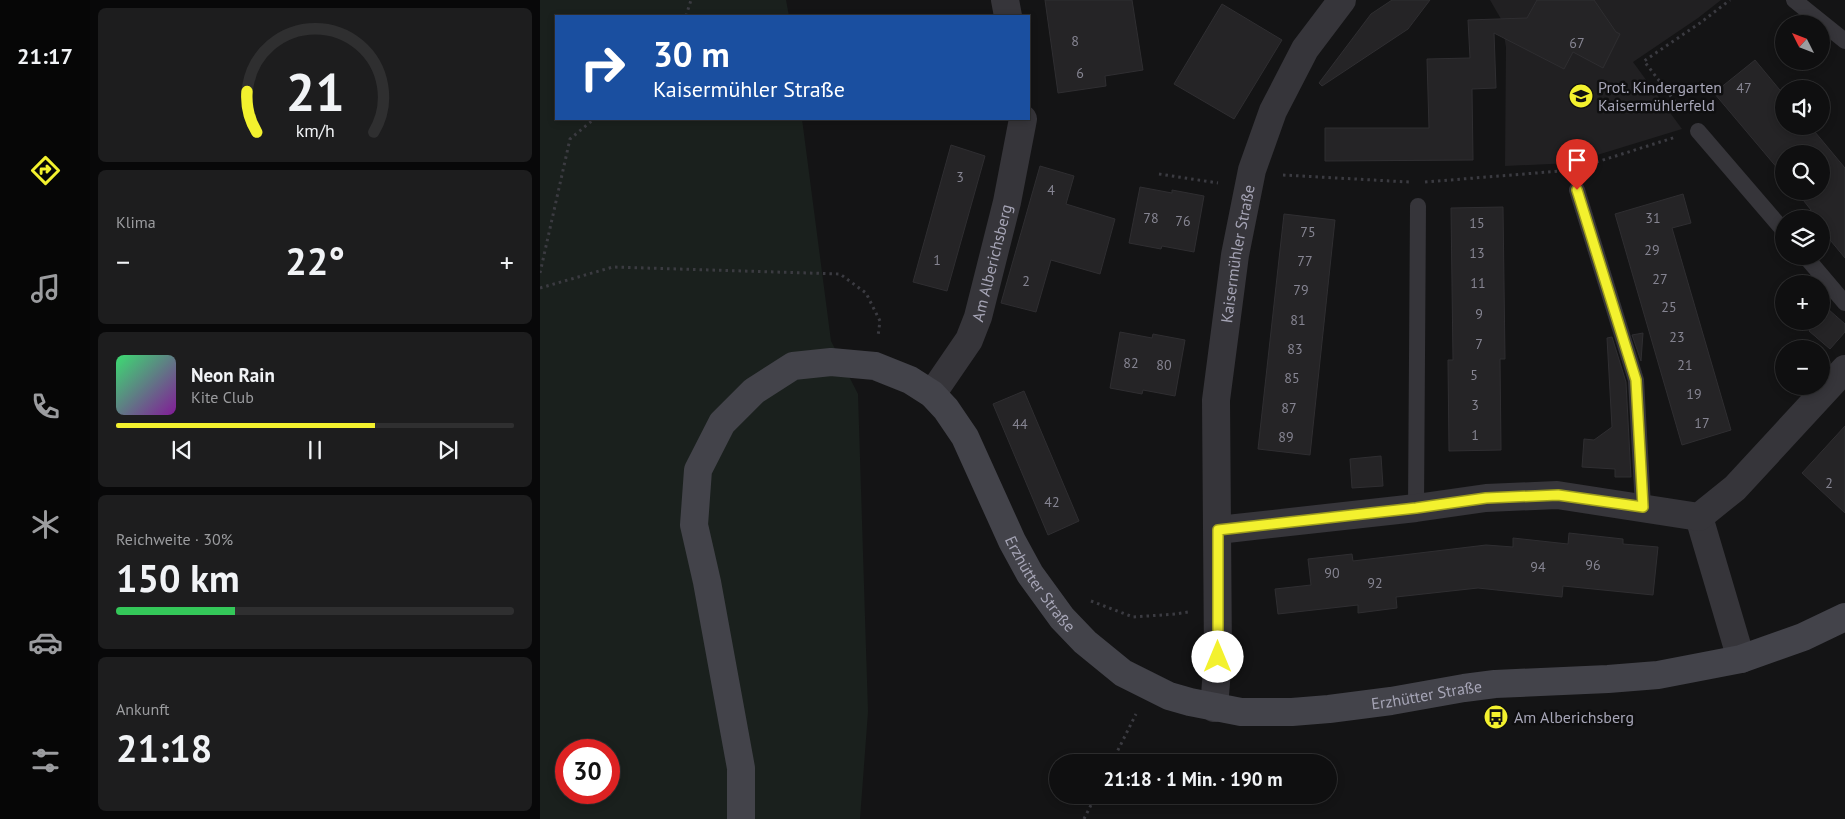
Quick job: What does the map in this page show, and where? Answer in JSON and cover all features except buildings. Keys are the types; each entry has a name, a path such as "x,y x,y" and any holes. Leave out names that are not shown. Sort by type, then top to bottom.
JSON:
{"street":[{"path":"1005,0 1008,15"},
{"name":"Kaisermühler Straße","path":"1214,708 1218,657 1216,400 1235,255 1251,179 1273,111 1305,50 1342,0"},
{"name":"Am Alberichsberg","path":"932,394 969,340 978,317 1007,202 1023,120"},
{"name":"Erzhütter Straße","path":"741,819 742,768 707,582 694,525 698,470 722,423 754,392 793,366 831,362 874,366 910,380 932,394 946,409 965,437 1012,541 1044,596 1062,618 1092,648 1123,673 1169,696 1214,708 1264,712 1329,709 1495,684 1599,680 1658,675 1740,660 1803,637 1845,617"},
{"path":"1218,530 1416,508 1486,498 1558,495 1699,517 1735,488 1845,369"},
{"path":"1699,517 1740,660"}],"lane":[{"path":"1794,0 1845,41"},
{"path":"1698,131 1775,221"},
{"path":"1577,190 1636,380 1643,507"},
{"path":"1416,508 1418,206"},
{"path":"1813,265 1845,303"}],"path":[{"path":"686,15 691,0"},
{"path":"1580,167 1698,131 1644,61 1730,0"},
{"path":"540,273 570,138 593,120"},
{"path":"1159,174 1251,179 1281,175 1418,182 1570,170"},
{"path":"540,288 613,267 840,274 866,293 880,321 874,366"},
{"path":"1084,598 1133,617 1176,614 1218,605"},
{"path":"1116,754 1149,687"},
{"path":"1084,819 1092,804"}],"shaded area":[{"path":"540,0 786,0 789,15 555,15 555,120 802,120 831,341 858,394 868,712 860,819 540,819"},
{"name":"Prot. Kindergarten Kaisermühlerfeld","path":"1490,0 1721,0 1633,62 1682,129 1571,163 1505,166 1506,47 1501,19"}],"place":[{"name":"Prot. Kindergarten Kaisermühlerfeld","path":"1581,96"},
{"name":"Am Alberichsberg","path":"1496,717"}],"route":[{"path":"1218,657 1218,530 1416,508 1486,498 1558,495 1643,507 1636,380 1577,190"}]}
